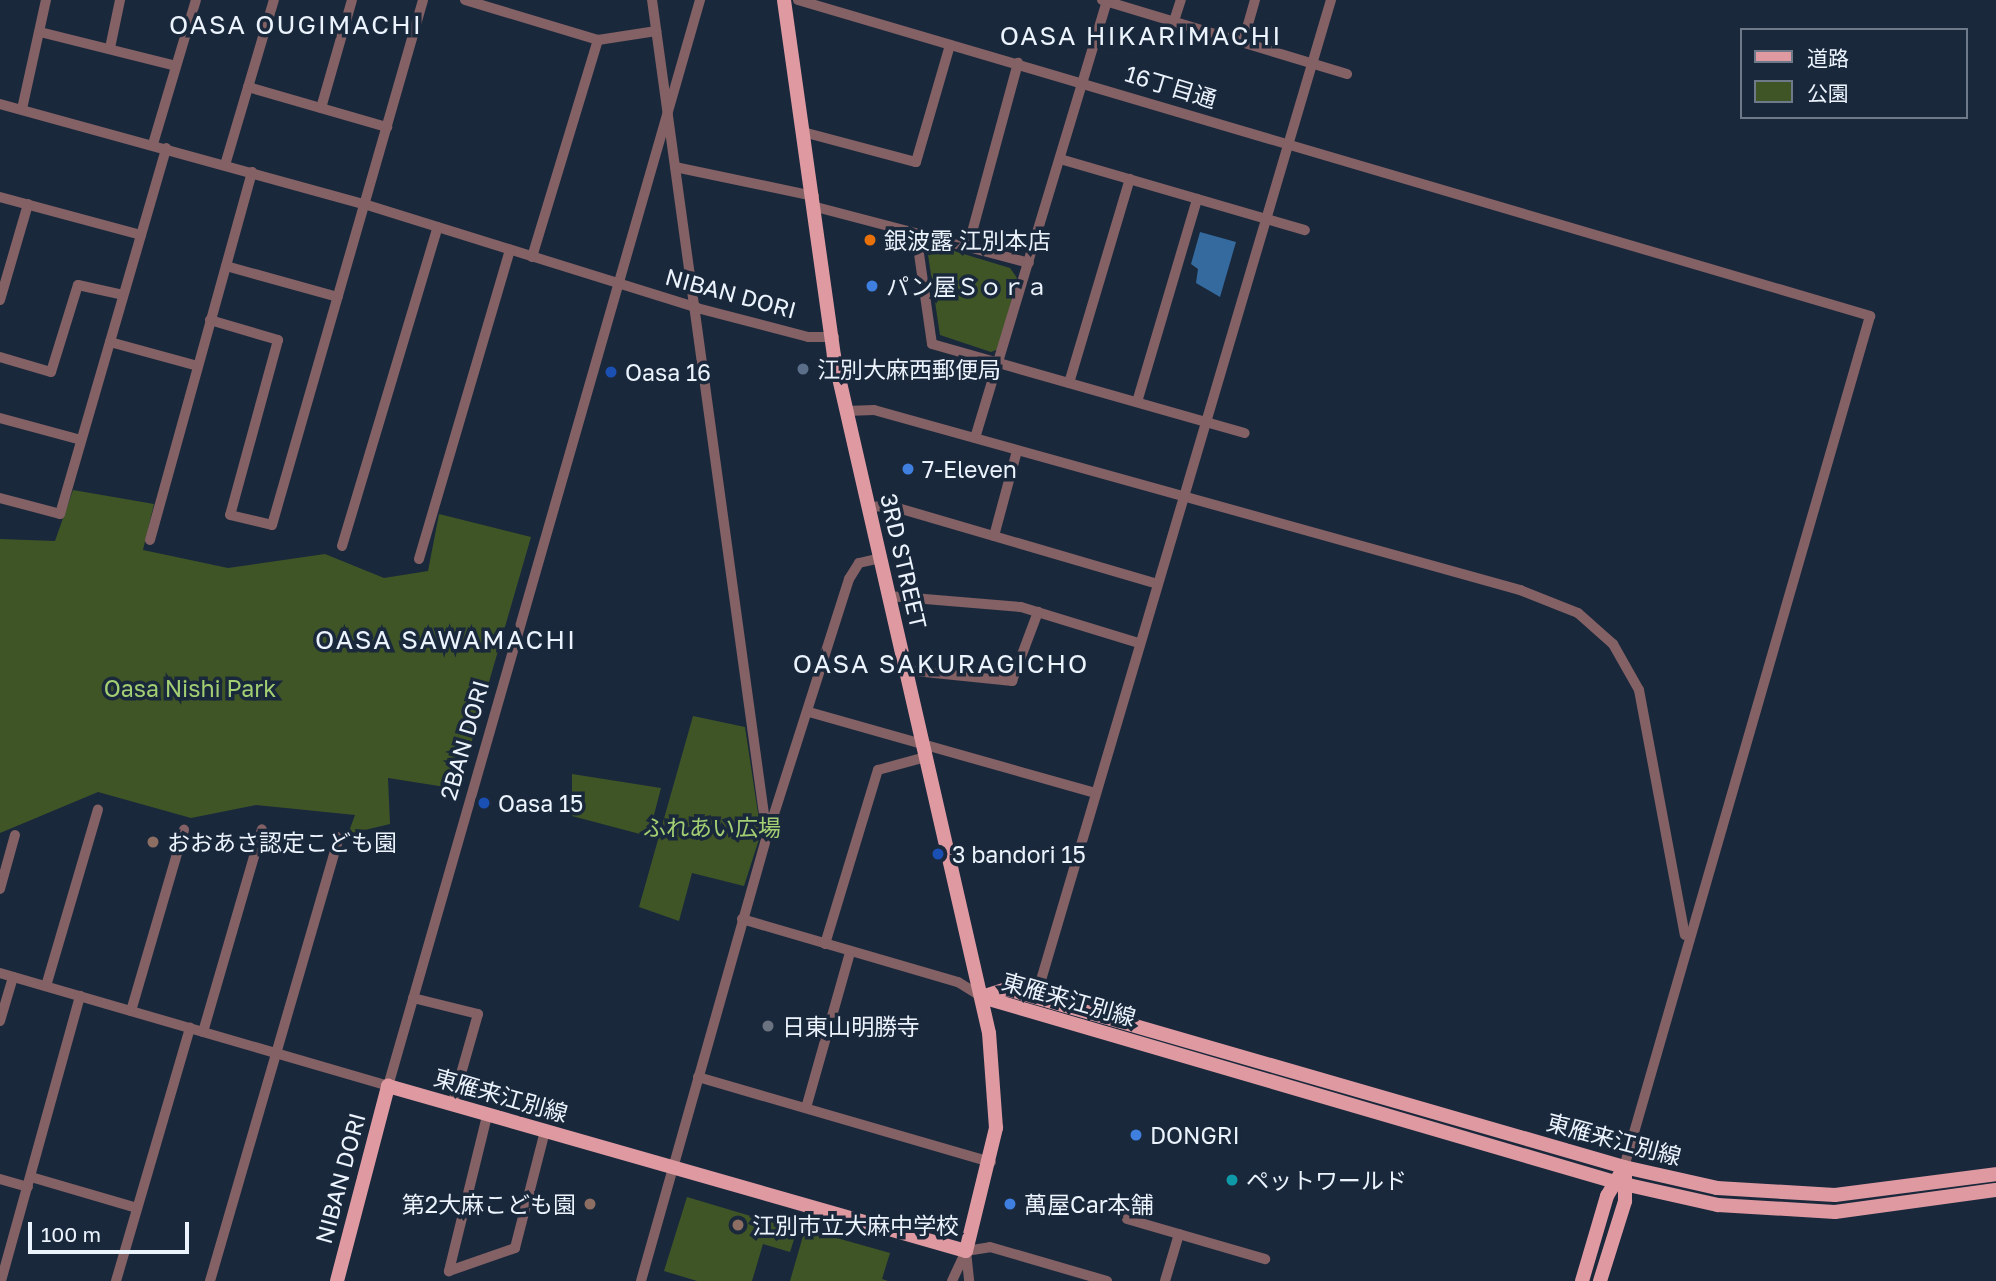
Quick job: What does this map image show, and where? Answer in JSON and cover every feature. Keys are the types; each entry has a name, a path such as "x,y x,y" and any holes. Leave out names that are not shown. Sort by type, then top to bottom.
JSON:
{"main road":[{"name":"3RD STREET","path":"784,0 846,411 982,997 997,1088 991,1162 966,1251"},
{"name":"東雁来江別線","path":"982,997 1007,989 1624,1167 1717,1188 1805,1195 1996,1174"},
{"name":"東雁来江別線","path":"982,997 1620,1183 1718,1205 1805,1212 1996,1190"},
{"name":"東雁来江別線","path":"388,1086 966,1251"},
{"name":"NIBAN DORI","path":"337,1281 388,1086"},
{"path":"1600,1281 1624,1167"},
{"path":"1582,1281 1620,1183"}],"street":[{"path":"22,109 46,0"},
{"path":"110,48 120,0"},
{"path":"153,144 196,0"},
{"path":"226,165 274,0"},
{"path":"321,108 352,0"},
{"path":"211,320 278,340 230,515 272,525 423,0"},
{"path":"465,0 598,40 656,31"},
{"path":"652,0 697,308 767,836"},
{"name":"2BAN DORI","path":"388,1086 700,0"},
{"name":"16丁目通","path":"798,0 1870,316 1683,956"},
{"path":"975,438 1083,82 1105,0 1347,74"},
{"path":"1174,22 1181,0"},
{"path":"1243,42 1255,0"},
{"path":"1036,997 1157,583 1186,498 1331,0"},
{"path":"40,32 176,66"},
{"path":"532,257 598,40"},
{"path":"803,132 916,162 950,45"},
{"path":"968,247 1018,64"},
{"path":"248,87 387,127"},
{"name":"NIBAN DORI","path":"0,104 364,204 697,308 808,337 834,337"},
{"path":"0,498 60,514 166,148"},
{"path":"1060,159 1305,230"},
{"path":"675,167 815,201 916,233 1029,263"},
{"path":"150,540 251,172"},
{"path":"1069,383 1130,179"},
{"path":"0,197 141,235"},
{"path":"1137,402 1197,199"},
{"path":"0,300 28,204"},
{"path":"342,546 438,227"},
{"path":"916,233 932,344 998,366 1069,383 1245,433"},
{"path":"419,559 510,250"},
{"path":"226,266 338,297"},
{"path":"0,357 51,372 78,285 123,295"},
{"path":"110,342 198,366"},
{"path":"846,411 874,410 1550,600 1602,633 1639,690 1685,914 1683,956 1624,1167"},
{"path":"0,418 81,440"},
{"path":"994,536 1017,451"},
{"path":"869,507 891,506 1157,583"},
{"path":"641,1281 742,919 849,579 859,563 880,558"},
{"path":"888,596 1038,612 1139,643"},
{"path":"905,670 1012,681 1038,612"},
{"path":"809,712 924,749 1096,793"},
{"path":"825,944 878,770 924,749"},
{"path":"46,986 98,809"},
{"path":"203,1032 262,829"},
{"path":"131,1011 184,830"},
{"path":"210,1281 339,837"},
{"path":"0,840 13,839 0,888"},
{"path":"742,919 850,953 958,982 982,997"},
{"path":"806,1108 850,953"},
{"path":"0,973 388,1086"},
{"path":"0,1021 13,977"},
{"path":"1,1281 80,996"},
{"path":"413,998 478,1014 452,1105"},
{"path":"116,1281 190,1028"},
{"path":"698,1077 991,1162"},
{"path":"487,1116 449,1271 515,1248 545,1131"},
{"path":"0,1179 30,1182 137,1208"},
{"path":"1126,1219 1265,1259"},
{"path":"1165,1281 1179,1234"},
{"path":"966,1251 990,1247 1107,1281"},
{"name":"3RD STREET","path":"952,1281 966,1251"},
{"name":"3RD STREET","path":"966,1251 969,1281"}],"green space":[{"path":"934,245 1010,268 1017,278 999,349 991,352 940,335 927,248"},
{"name":"Oasa Nishi Park","path":"73,490 154,504 143,550 228,568 325,554 384,578 428,571 439,514 531,537 458,789 388,778 390,824 348,834 355,815 256,805 191,818 98,792 0,833 0,539 55,541"},
{"name":"ふれあい広場","path":"693,716 745,727 761,833 744,886 692,873 679,921 639,907"},
{"path":"572,774 661,788 650,830 640,834 572,816"},
{"path":"687,1197 797,1230 790,1252 763,1244 752,1281 697,1281 664,1271"},
{"path":"805,1229 890,1253 882,1279 888,1281 790,1281"}],"water":[{"path":"1200,232 1236,242 1220,297 1196,283 1198,269 1191,264"}],"place":[{"name":"銀波露 江別本店","path":"870,240"},
{"name":"パン屋Ｓｏｒａ","path":"872,286"},
{"name":"江別大麻西郵便局","path":"803,369"},
{"name":"Oasa 16","path":"611,372"},
{"name":"7-Eleven","path":"908,469"},
{"name":"Oasa 15","path":"484,803"},
{"name":"おおあさ認定こども園","path":"153,842"},
{"name":"3 bandori 15","path":"938,854"},
{"name":"日東山明勝寺","path":"768,1026"},
{"name":"DONGRI","path":"1136,1135"},
{"name":"ペットワールド","path":"1232,1180"},
{"name":"第2大麻こども園","path":"590,1204"},
{"name":"萬屋Car本舗","path":"1010,1204"},
{"name":"江別市立大麻中学校","path":"738,1225"}],"district":[{"name":"OASA OUGIMACHI","path":"296,25"},
{"name":"OASA HIKARIMACHI","path":"1141,36"},
{"name":"OASA SAWAMACHI","path":"446,640"},
{"name":"OASA SAKURAGICHO","path":"941,664"}]}
